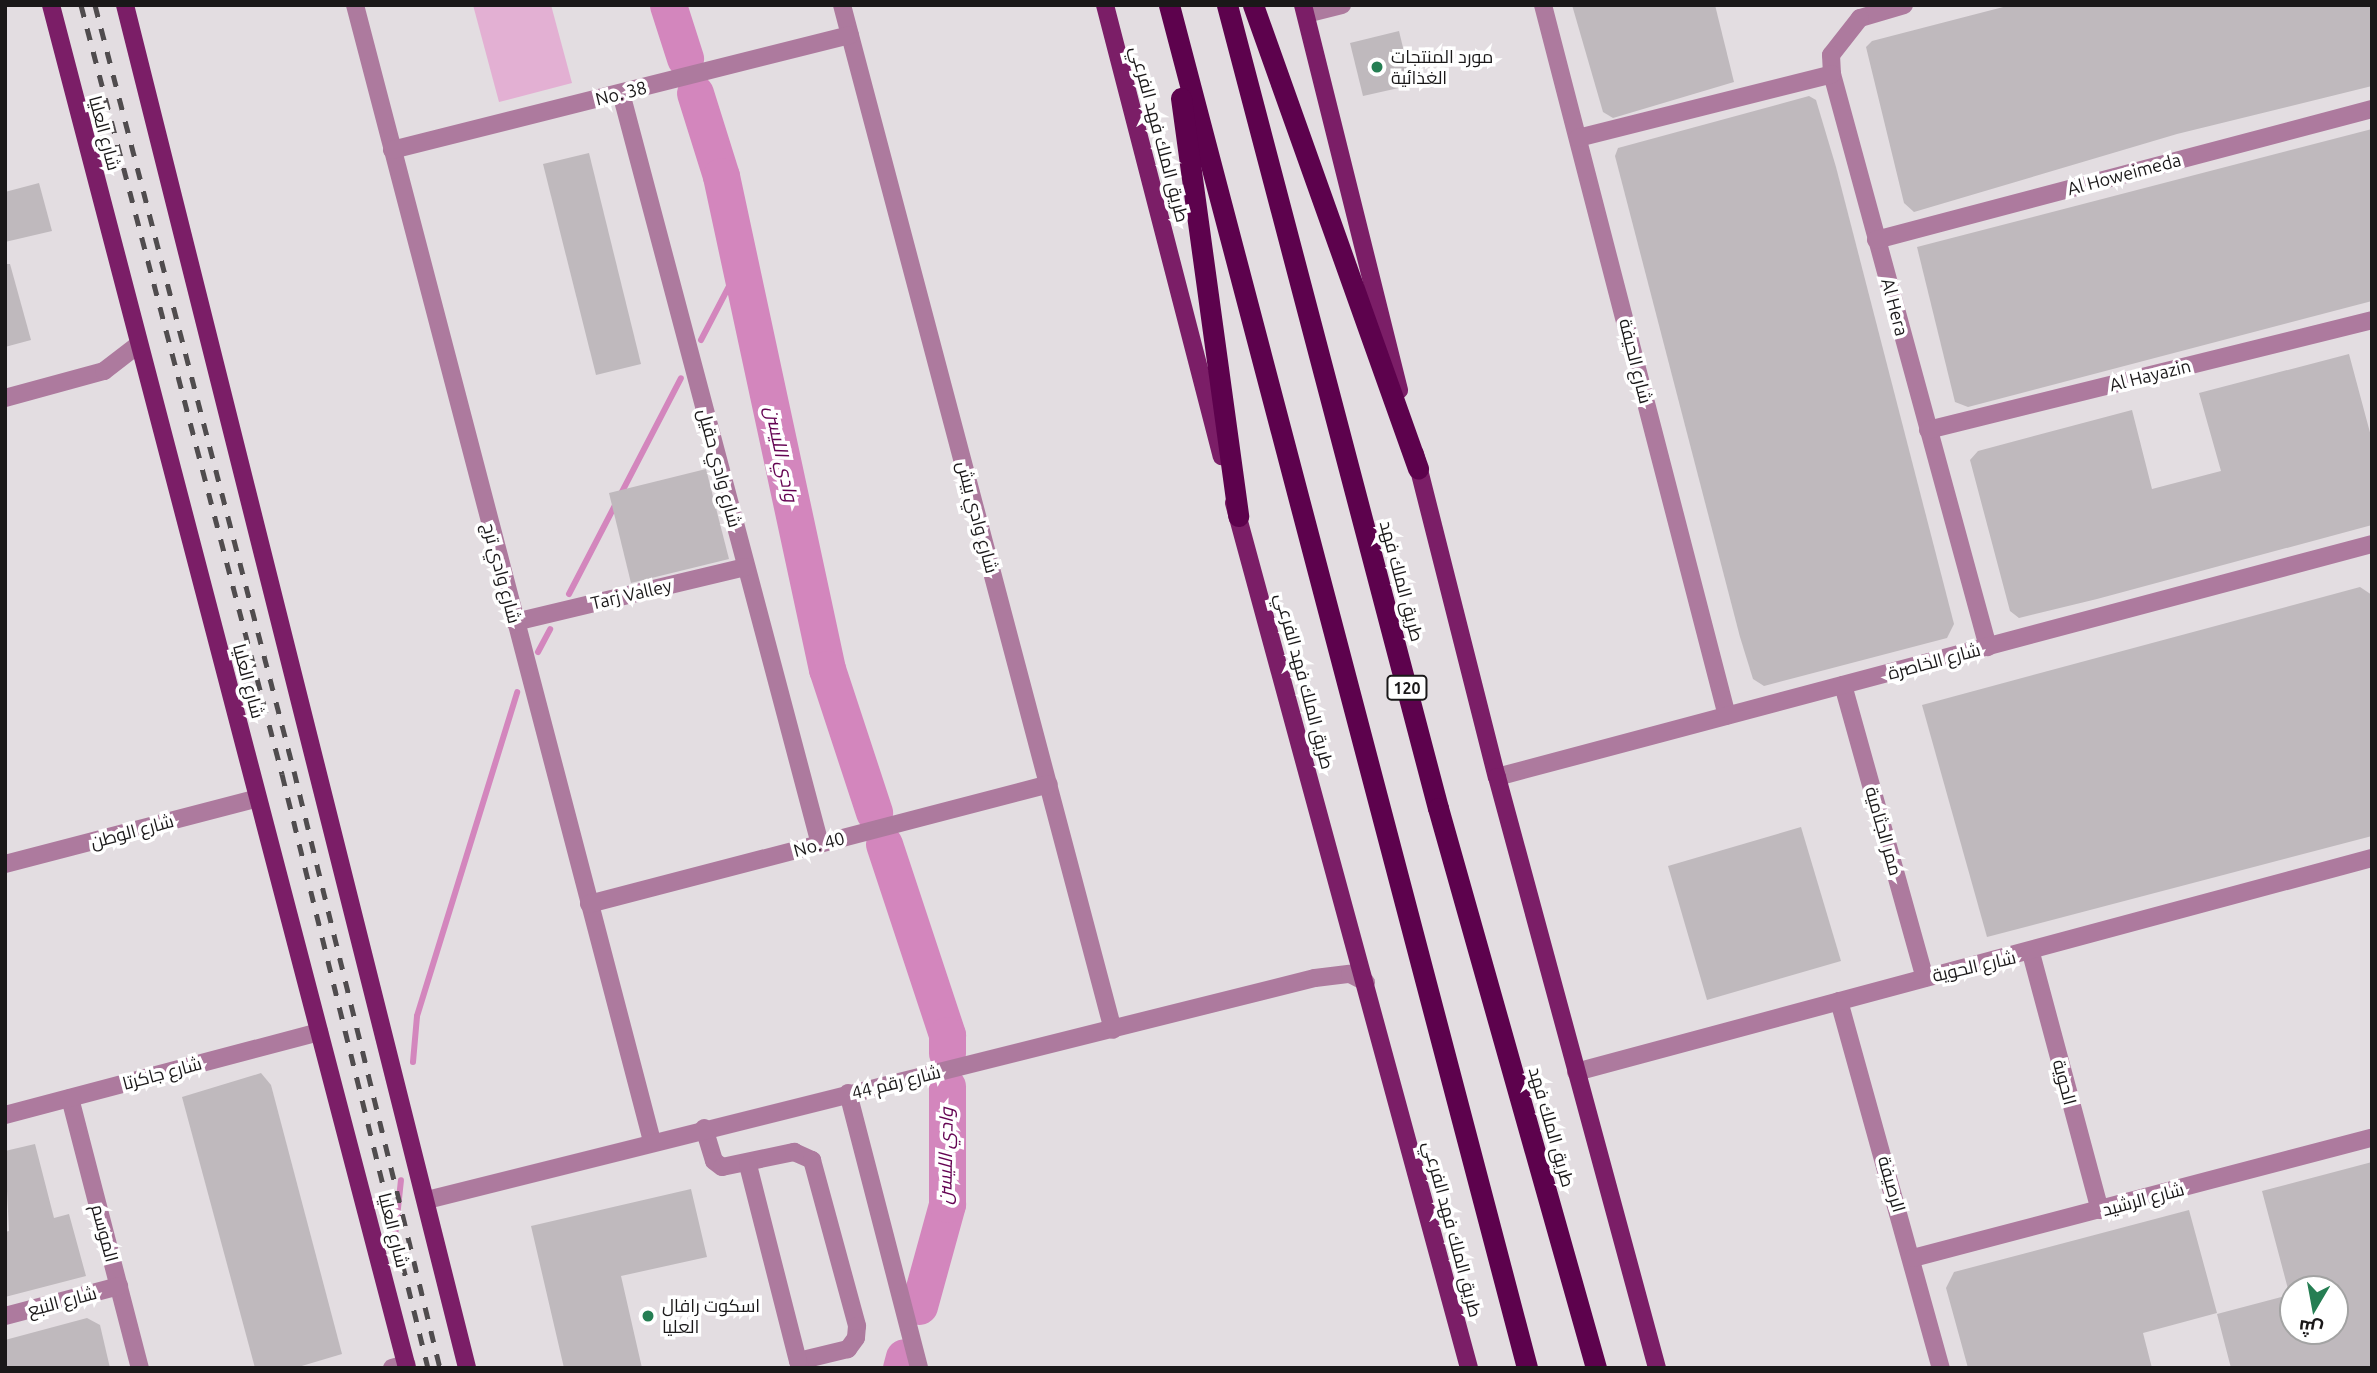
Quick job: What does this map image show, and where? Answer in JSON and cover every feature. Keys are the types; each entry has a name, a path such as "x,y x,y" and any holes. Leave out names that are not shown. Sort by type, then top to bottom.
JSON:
{"highway":[{"path":"1169,5 1238,516"},
{"path":"1169,5 1527,1368"},
{"name":"طريق الملك فهد","path":"1227,5 1438,808 1596,1368"},
{"path":"1253,5 1418,468"}],"main road":[{"name":"شارع العليا","path":"51,5 319,1032 402,1367"},
{"path":"125,5 467,1368"},
{"name":"طريق الملك فهد الفرعي","path":"1105,5 1238,516 1366,982 1468,1368"},
{"path":"1305,10 1497,778 1657,1368"}],"street":[{"name":"شارع وادي ترج","path":"355,5 652,1141"},
{"name":"شارع وادي بيش","path":"842,5 1113,1030"},
{"path":"1305,10 1342,5"},
{"name":"شارع الحيفة","path":"1543,5 1727,716"},
{"path":"1578,138 1832,74 1831,55 1860,18 1903,5"},
{"name":"No. 38","path":"392,150 850,35"},
{"name":"Al Hera","path":"1832,74 1988,647"},
{"name":"شارع وادي حقيل","path":"621,93 820,844"},
{"name":"Al Howeimeda","path":"1876,240 2372,108"},
{"name":"Al Hayazin","path":"1928,430 2372,320"},
{"path":"5,398 104,371 139,344"},
{"name":"شارع الخاصرة","path":"1497,778 2372,544"},
{"name":"Tarj Valley","path":"515,622 747,567"},
{"name":"ممر الجثامية","path":"1843,685 1924,978"},
{"name":"No. 40","path":"589,904 1049,784"},
{"name":"شارع الوطن","path":"5,864 258,798"},
{"name":"شارع الحوية","path":"1576,1072 1839,1000 2031,953 2372,858"},
{"name":"الحوية","path":"2031,953 2100,1210"},
{"name":"شارع رقم 44","path":"427,1200 704,1128 1336,974 1366,982"},
{"name":"الرصيفة","path":"1839,1000 1913,1258 1941,1368"},
{"name":"شارع جاكرتا","path":"5,1115 319,1032"},
{"path":"849,1093 919,1368"},
{"name":"الموسم","path":"70,1098 140,1368"},
{"path":"704,1128 714,1161 722,1167 748,1165 794,1152 812,1160 857,1326 856,1338 848,1349 799,1364 748,1165"},
{"name":"شارع الرشيد","path":"1913,1258 2372,1138"},
{"name":"شارع النبع","path":"5,1316 119,1286"}],"shaded area":[{"path":"473,5 551,5 572,83 499,102"}],"building":[{"path":"1572,5 1715,5 1734,82 1613,118 1603,112"},
{"path":"2011,5 2372,5 2372,86 2177,134 1914,212 1904,203 1866,47 1872,41"},
{"path":"1399,31 1412,85 1363,96 1350,43"},
{"path":"1809,96 1816,100 1836,167 1954,624 1947,638 1764,686 1753,679 1740,637 1615,156 1618,148"},
{"path":"2372,129 2372,301 1968,407 1955,402 1917,247"},
{"path":"589,153 641,364 596,375 543,164"},
{"path":"39,183 52,231 5,242 5,192"},
{"path":"5,264 10,264 31,340 5,347"},
{"path":"2349,354 2372,440 2372,525 2019,618 2010,611 1970,460 1978,451 2132,410 2152,489 2221,471 2199,393"},
{"path":"706,469 729,559 631,583 609,493"},
{"path":"2360,587 2372,595 2372,836 1987,937 1922,705"},
{"path":"1801,827 1841,961 1707,1000 1668,866"},
{"path":"261,1073 271,1085 342,1354 295,1368 255,1368 182,1097"},
{"path":"35,1144 54,1218 69,1214 86,1276 5,1297 5,1232 9,1231 5,1151"},
{"path":"2372,1162 2372,1368 2231,1368 2217,1314 2279,1298 2279,1345 2349,1345 2349,1275 2284,1275 2262,1191"},
{"path":"691,1189 707,1257 621,1276 642,1368 564,1368 531,1226"},
{"path":"2189,1210 2217,1313 2143,1333 2152,1368 1968,1368 1946,1288 1954,1272"},
{"path":"87,1318 100,1325 110,1368 5,1368 5,1340"}],"waterway":[{"name":"وادي الليسن","path":"668,5 685,58"},
{"name":"وادي الليسن","path":"695,93 721,176 827,669 874,812"},
{"path":"701,340 740,265"},
{"path":"569,594 681,378"},
{"path":"538,652 550,629"},
{"path":"413,1062 417,1016 517,692"},
{"name":"وادي الليسن","path":"884,844 947,1035 947,1053"},
{"name":"وادي الليسن","path":"919,1306 947,1204 947,1086"},
{"path":"395,1236 401,1180"},
{"name":"وادي الليسن","path":"901,1368 904,1357"}],"railway":[{"path":"81,5 282,774 428,1368"},
{"path":"95,5 294,771 440,1368"}],"place":[{"name":"مورد المنتجات الغذائية","path":"1377,67"},
{"name":"اسكوت رافال العليا","path":"648,1316"}]}
